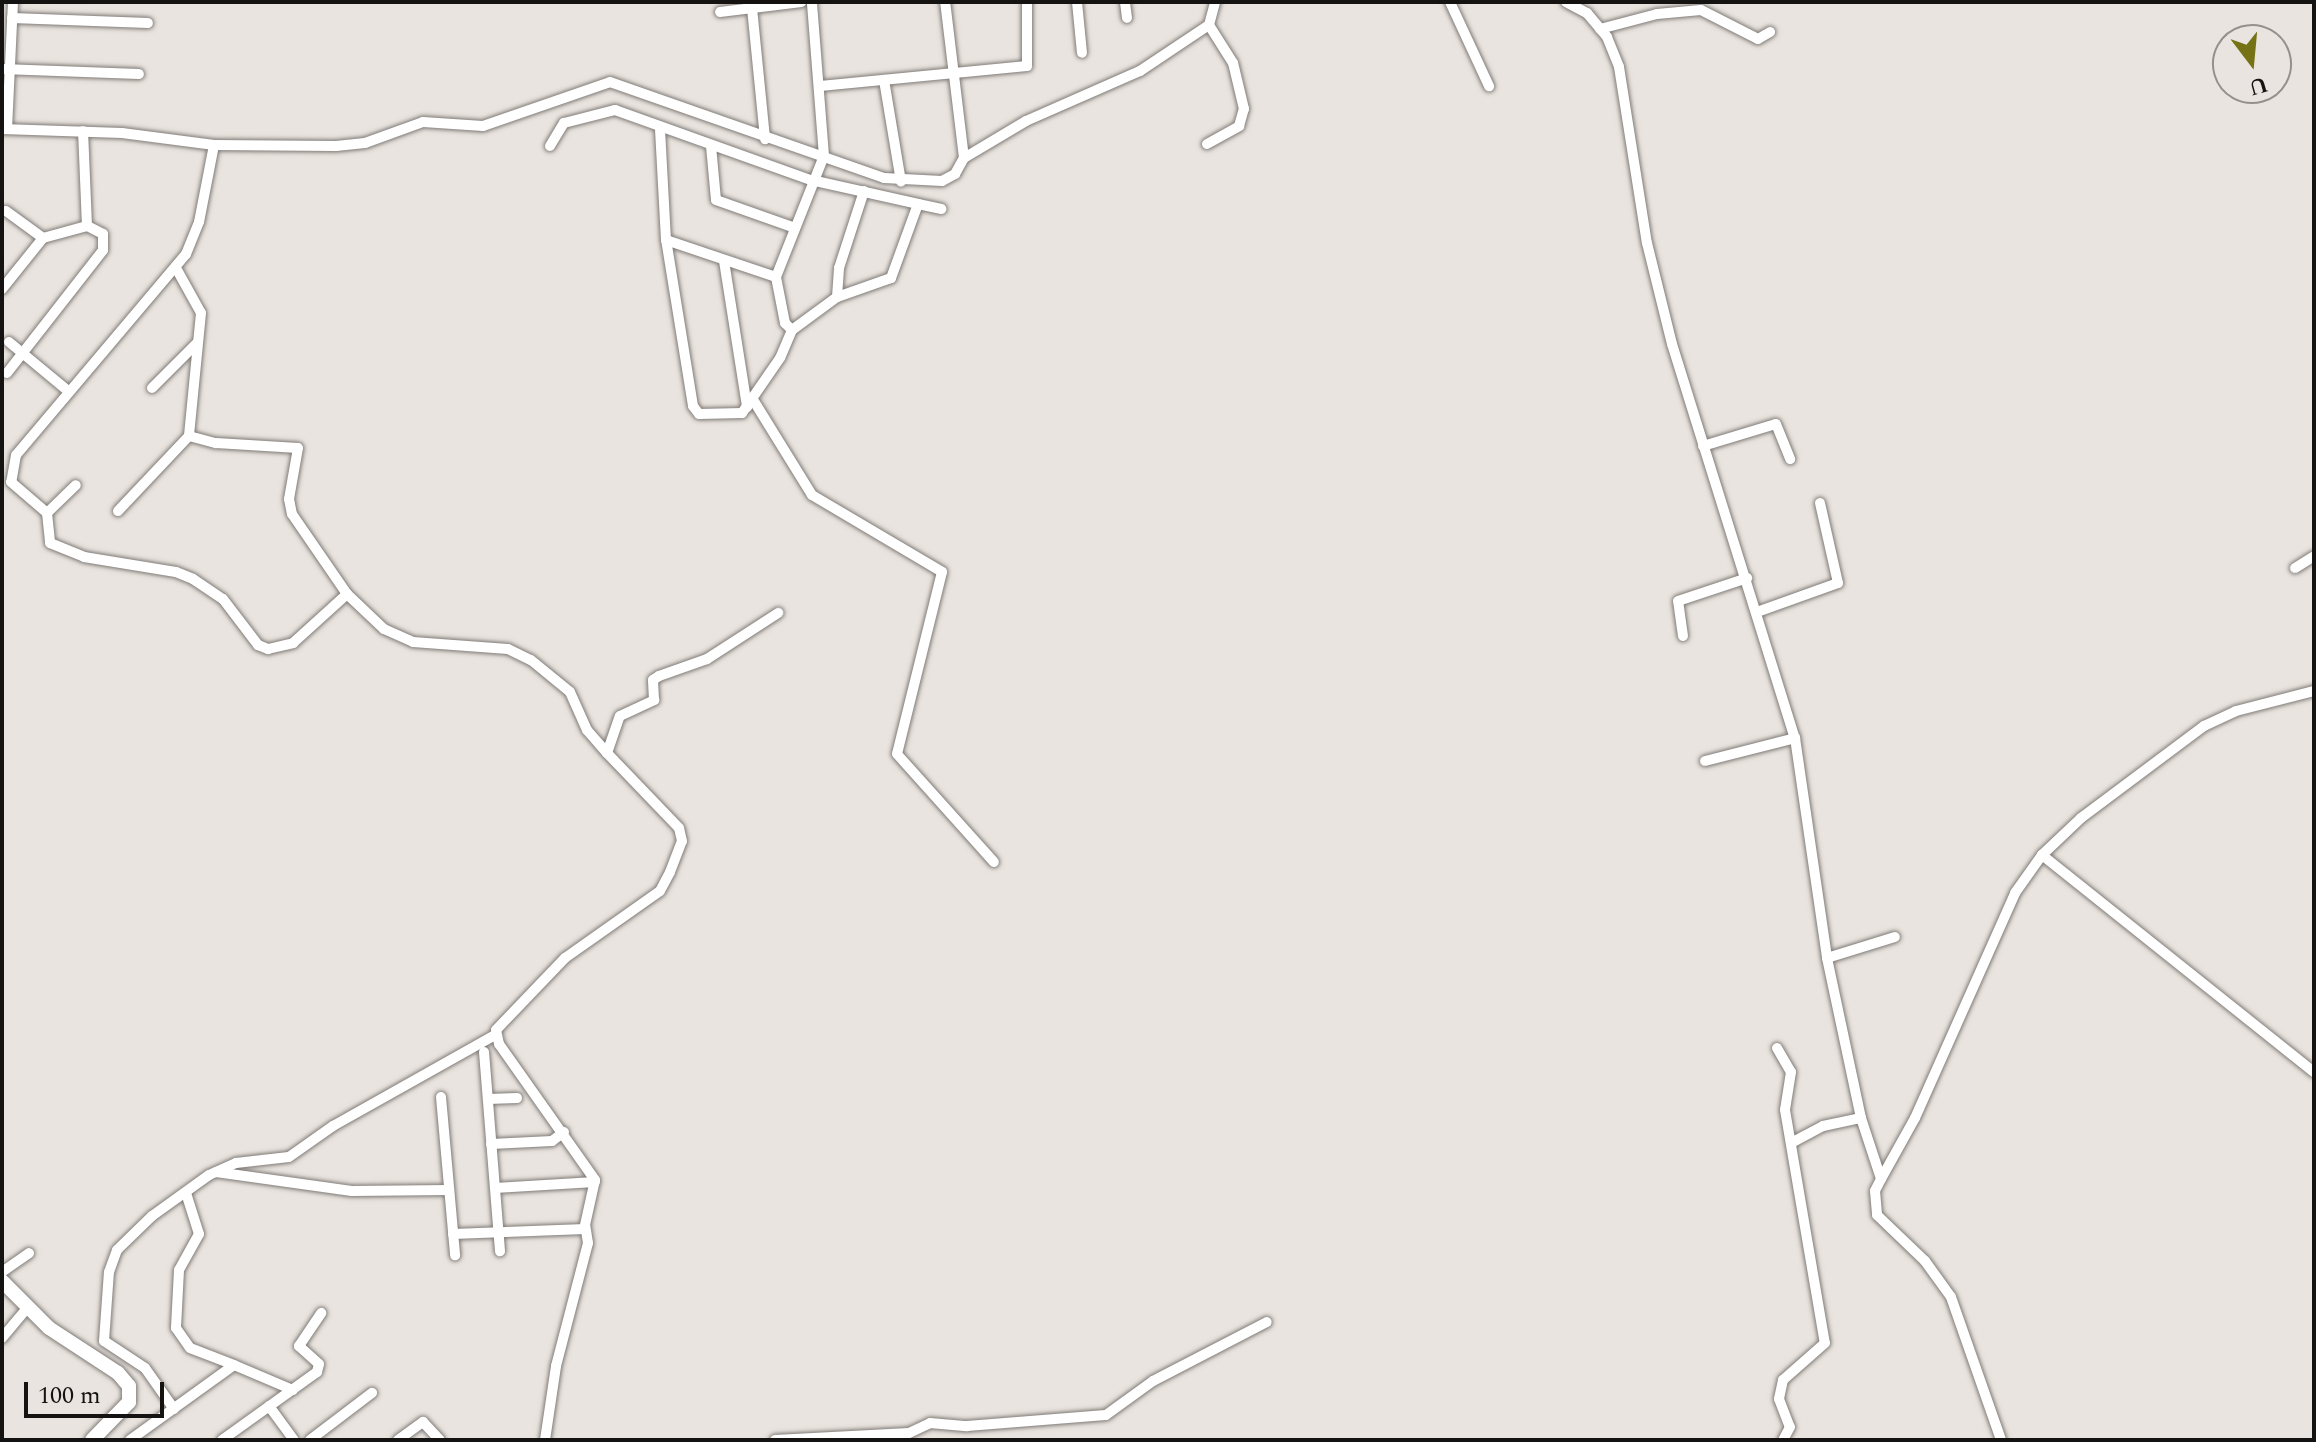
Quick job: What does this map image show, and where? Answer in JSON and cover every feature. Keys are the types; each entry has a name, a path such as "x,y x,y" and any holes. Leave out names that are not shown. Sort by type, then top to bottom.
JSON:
{"street":[{"path":"13,2 4,129 83,131 214,145 336,146 365,143 423,122 483,126 610,82 765,139 816,169 864,191 941,209"},
{"path":"720,12 801,2"},
{"path":"792,330 785,323 776,277 816,169 820,86 812,2"},
{"path":"945,2 964,158"},
{"path":"820,86 1029,66 1027,2"},
{"path":"1077,2 1082,53"},
{"path":"1125,2 1127,18"},
{"path":"550,146 564,123 609,111 711,146 816,169 901,182 949,179 964,158 1026,121 1140,71 1209,25 1215,2"},
{"path":"1450,2 1489,86"},
{"path":"1566,2 1587,13 1600,29 1619,67 1654,271 1703,446 1795,738 1827,958 1861,1118 1881,1179"},
{"path":"752,8 765,139"},
{"path":"1600,29 1657,14 1701,10 1758,39 1770,32"},
{"path":"12,18 148,23"},
{"path":"1207,144 1239,126 1244,109 1229,54 1209,25"},
{"path":"6,69 139,74"},
{"path":"884,80 901,182"},
{"path":"660,128 666,240 693,406 707,415 742,413 792,330 837,297 891,278 918,204"},
{"path":"83,131 87,226"},
{"path":"214,145 199,222 176,268 67,390 16,455 10,475 19,492 47,513 50,543 84,557 176,572 193,579 223,599 258,645 268,649 293,643 347,594"},
{"path":"711,146 716,200 795,228"},
{"path":"837,297 839,268 864,191"},
{"path":"6,211 43,238"},
{"path":"2,289 43,238 87,226 103,234 100,258 7,373"},
{"path":"666,240 776,277"},
{"path":"724,261 750,402 812,495 942,572 897,754 994,862"},
{"path":"118,511 189,436 200,306 176,268"},
{"path":"9,342 67,390"},
{"path":"152,388 197,343"},
{"path":"1703,446 1776,424 1790,459"},
{"path":"96,1359 104,1341 109,1272 117,1250 215,1172 236,1163 289,1157 333,1126 495,1035 503,1019 565,958 660,891 682,841 679,828 587,730 570,692 531,660 508,649 413,642 384,629 347,594 292,514 289,499 299,450 189,436"},
{"path":"47,513 76,485"},
{"path":"1757,612 1838,583 1820,503"},
{"path":"2295,568 2314,556"},
{"path":"1683,636 1678,601 1747,578"},
{"path":"607,753 620,716 654,700 653,680 707,659 778,613"},
{"path":"2001,1440 1951,1297 1925,1261 1877,1215 1875,1191 1915,1118 2015,893 2042,855 2103,800 2204,726 2236,711 2314,691"},
{"path":"1705,761 1795,738"},
{"path":"2042,855 2314,1072"},
{"path":"1827,958 1895,937"},
{"path":"495,1035 564,1132 595,1182 585,1229 586,1254 556,1366 545,1440"},
{"path":"1777,1048 1791,1072 1785,1110 1825,1343 1783,1380 1779,1399 1790,1427 1783,1440"},
{"path":"484,1052 500,1251"},
{"path":"441,1097 455,1255"},
{"path":"488,1099 517,1098"},
{"path":"1791,1143 1823,1126 1861,1118"},
{"path":"491,1144 552,1141 564,1132"},
{"path":"215,1172 352,1191 449,1190"},
{"path":"495,1188 595,1182"},
{"path":"186,1193 199,1234 179,1270 173,1316 176,1328 190,1348 293,1390"},
{"path":"453,1234 585,1229"},
{"path":"2,1272 29,1253"},
{"path":"2,1281 28,1307 118,1373 132,1395 94,1434"},
{"path":"2,1338 28,1307"},
{"path":"222,1440 319,1369 299,1346 321,1313"},
{"path":"775,1440 909,1433 930,1423 967,1426 1106,1415 1153,1381 1267,1322"},
{"path":"104,1341 145,1368 174,1409"},
{"path":"130,1440 234,1365"},
{"path":"310,1440 372,1393"},
{"path":"269,1406 294,1440"},
{"path":"398,1440 423,1422 440,1440"}]}
